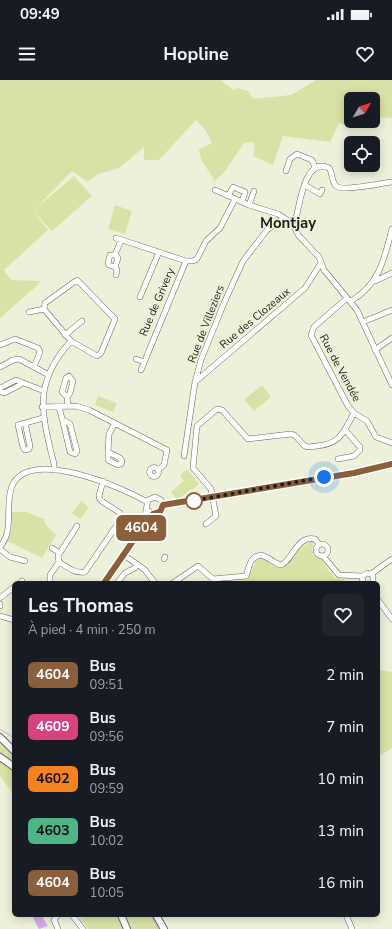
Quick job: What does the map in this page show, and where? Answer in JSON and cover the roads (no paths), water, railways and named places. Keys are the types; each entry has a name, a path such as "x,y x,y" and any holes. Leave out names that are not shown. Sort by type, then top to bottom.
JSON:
{"main road":[{"path":"0,736 12,743"},
{"path":"0,736 12,749"},
{"path":"0,757 12,766"},
{"path":"121,917 127,929"},
{"path":"157,917 164,927"},
{"path":"160,917 164,927"}],"street":[{"path":"286,171 290,159 297,154 312,160 315,168"},
{"path":"292,223 296,218 309,173 315,168 324,166 329,168 333,182 339,188 392,182"},
{"path":"305,185 320,194 322,190"},
{"path":"228,196 233,187 245,192 242,202"},
{"path":"215,190 248,205 284,218 292,223 299,236 317,254 324,270 349,300 363,322 371,343 392,385"},
{"path":"248,205 254,191"},
{"name":"Rue de Grivery","path":"141,370 186,261 193,261 197,259 206,242 220,228 235,199"},
{"name":"Rue de Villeziers","path":"184,456 195,382 201,360 239,267 267,230 284,218"},
{"path":"374,281 379,273 390,242 392,228"},
{"path":"116,275 117,270 115,267 118,258 115,255 119,239 186,261"},
{"path":"140,297 159,252"},
{"path":"115,255 110,255 108,262 109,265 115,267"},
{"name":"Rue des Clozeaux","path":"195,382 305,288 321,263"},
{"path":"374,281 392,273"},
{"path":"77,280 114,316 115,322 100,355 95,356 71,341 65,335 44,310 45,303 77,280"},
{"name":"Rue de Vendée","path":"374,281 314,327 311,335 348,406 354,413 366,421 376,437 392,443"},
{"path":"29,312 44,310"},
{"path":"363,322 392,310"},
{"path":"65,335 82,321"},
{"path":"375,350 392,338"},
{"path":"0,345 15,339 38,348 40,352 34,367"},
{"path":"54,470 54,464 43,418 42,407 44,391 49,375 62,350 71,341"},
{"path":"0,367 16,359 49,375"},
{"path":"136,359 144,362"},
{"path":"0,388 16,380 44,391"},
{"path":"0,391 4,393 20,385 21,382"},
{"path":"66,397 68,406"},
{"path":"42,407 68,406 89,410 167,450 164,465 158,470"},
{"path":"60,407 63,422 70,452 75,454 77,451 70,424 67,421 63,422"},
{"path":"206,524 216,516 213,497 211,490 193,468 192,462 197,426 219,409 248,439 291,434 297,436 303,444 308,447 327,445 337,439 346,431 354,413"},
{"path":"25,423 30,446 29,449 25,450 18,427 19,424 43,418"},
{"path":"108,452 109,434 115,423"},
{"path":"338,459 354,456 360,450 356,442 346,431"},
{"path":"163,505 391,465"},
{"path":"25,561 10,557 0,548 8,531 10,496 14,482 28,471 54,470 103,481 117,486 147,502"},
{"path":"59,562 72,570 86,572 122,520 120,513 100,500 99,496 103,481"},
{"path":"142,528 146,516 147,502 152,497 157,498 163,505"},
{"path":"106,581 142,528 153,514 160,512 163,505"},
{"path":"147,510 153,514"},
{"path":"50,581 50,575 59,562 58,556 77,526"},
{"path":"176,581 198,566 213,579 246,576 251,560 255,557 264,556 281,565 286,563 295,548 310,538 315,539 319,544"},
{"path":"319,544 316,551 318,554 323,556 340,575 362,576 365,574 371,574 392,559"},
{"path":"319,544 325,544 328,548 328,552 323,556"},
{"path":"52,548 60,553"},
{"path":"124,555 145,570 153,581"},
{"path":"119,581 125,573 135,568 137,564"},
{"path":"371,574 374,581"},
{"path":"362,576 363,581"},
{"path":"0,598 12,589"},
{"path":"380,603 392,619"},
{"path":"0,616 12,619"},
{"path":"56,917 54,920 58,929"},
{"path":"74,917 83,929"},
{"path":"347,917 352,929"}],"waterway":[{"path":"0,729 12,737"},
{"path":"0,752 12,761"},
{"path":"152,917 158,929"}],"district":[{"name":"Montjay","path":"288,223"}]}
